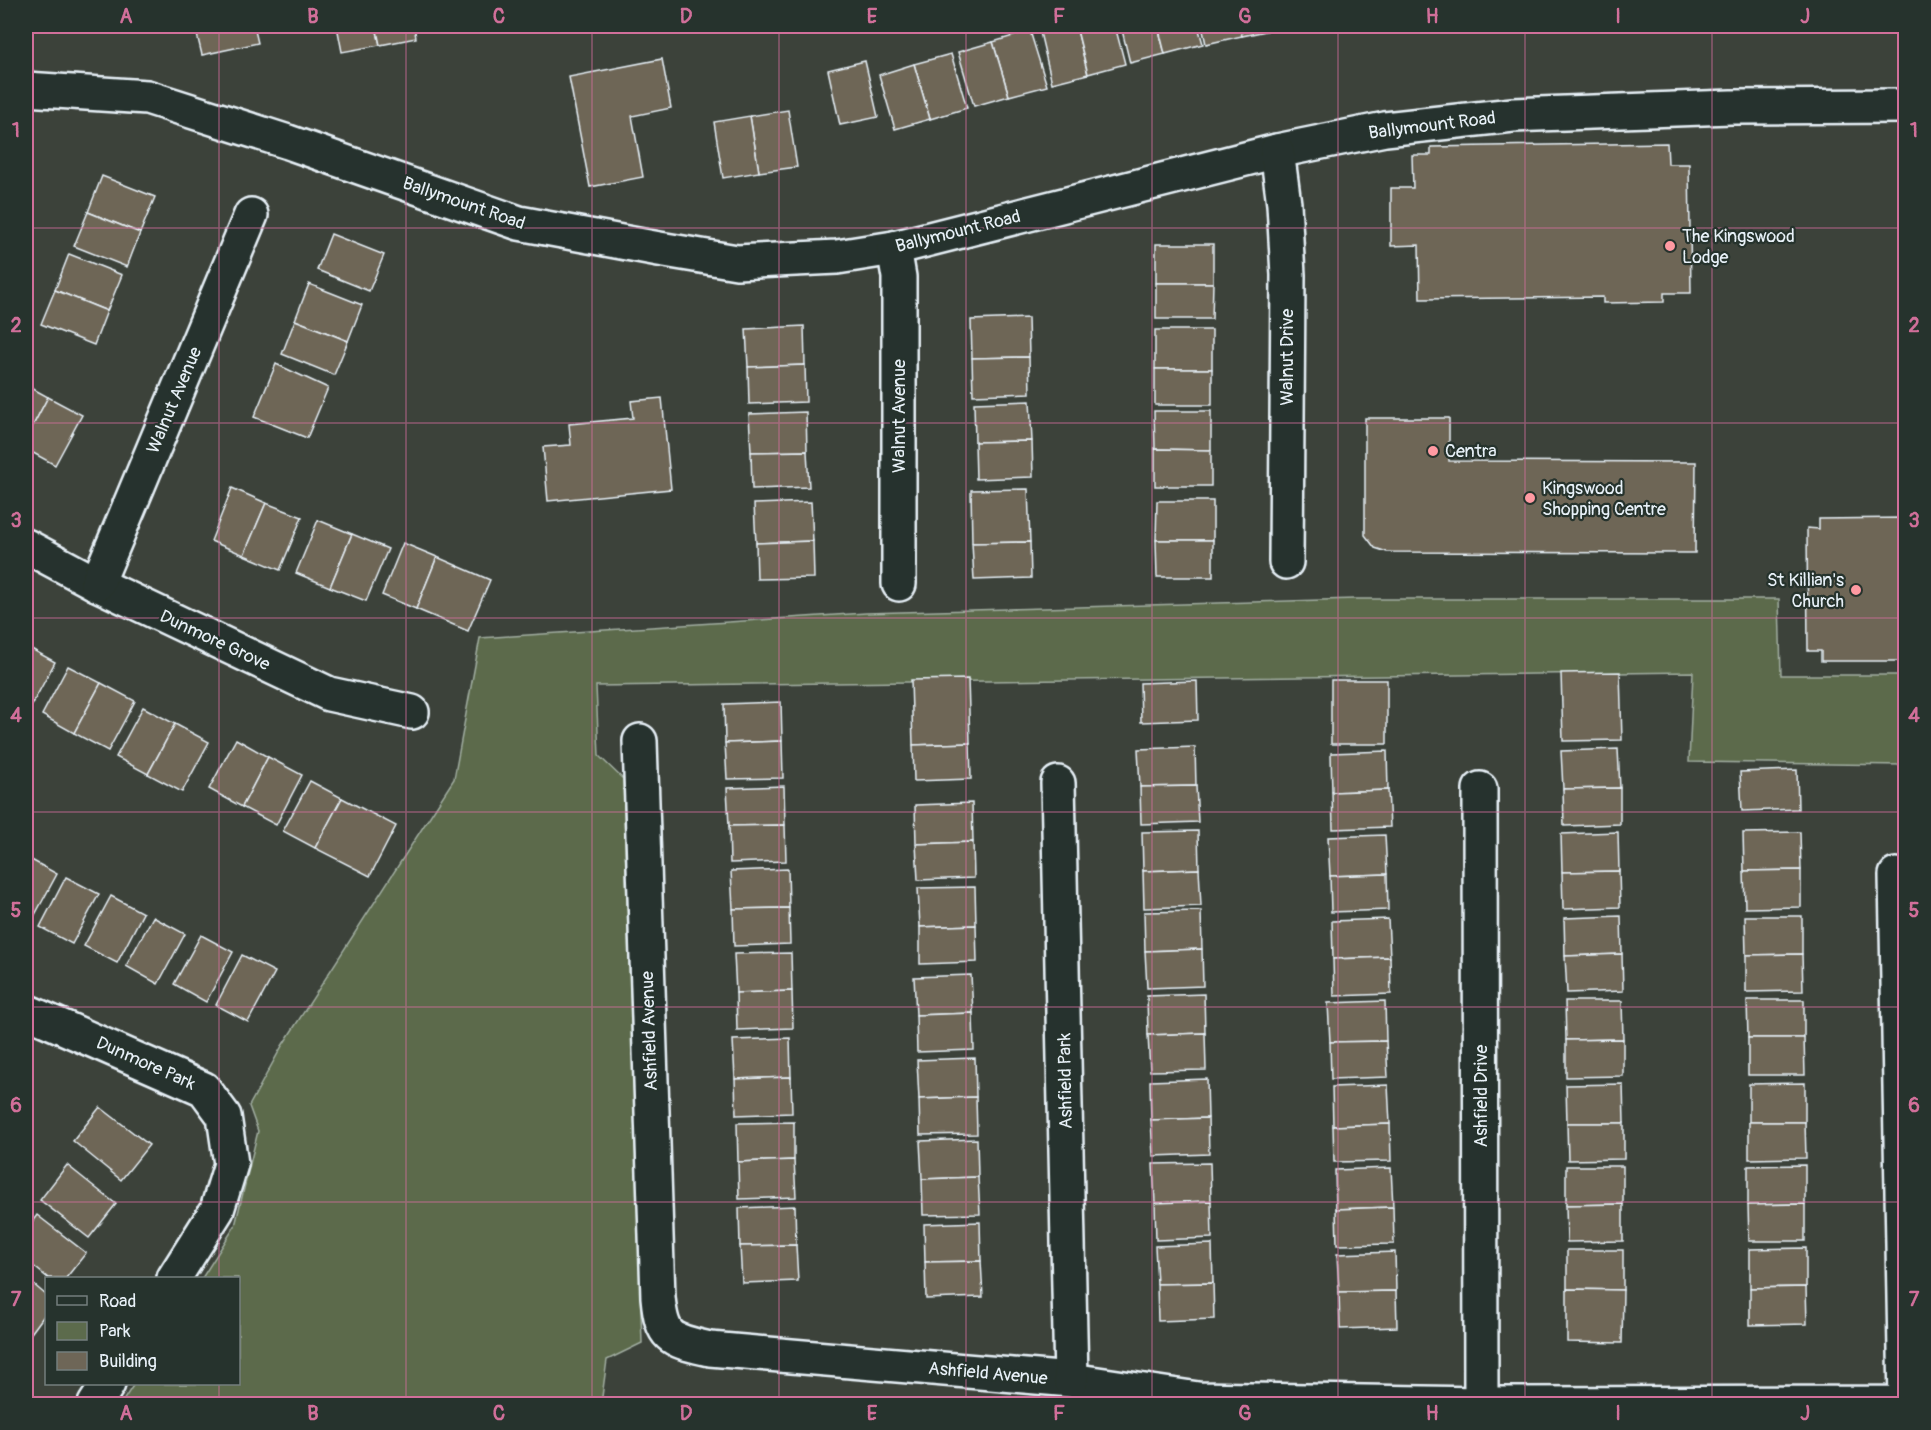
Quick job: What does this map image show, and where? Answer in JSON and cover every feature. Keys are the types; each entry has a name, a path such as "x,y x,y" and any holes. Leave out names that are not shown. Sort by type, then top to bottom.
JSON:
{"street":[{"name":"Ballymount Road","path":"26,89 147,97 288,141 519,223 737,262 837,257 894,248 1277,151 1385,129 1513,115 1731,107 1905,106"},
{"name":"Walnut Drive","path":"1277,151 1284,204 1288,274 1286,562"},
{"name":"Walnut Avenue","path":"97,584 251,215"},
{"name":"Walnut Avenue","path":"894,248 899,277 900,584"},
{"name":"Dunmore Grove","path":"26,546 97,584 329,694 412,712"},
{"name":"Ashfield Avenue","path":"640,741 658,1297 660,1320 668,1334 680,1342 710,1349 1071,1380 1198,1399 1481,1404 1905,1403"},
{"name":"Ashfield Park","path":"1058,783 1071,1380"},
{"name":"Ashfield Drive","path":"1480,789 1481,1404"},
{"path":"1896,874 1905,1403"},
{"name":"Dunmore Park","path":"26,1011 204,1089 224,1116 231,1164 217,1210 175,1277"},
{"path":"95,1404 107,1385"}],"green space":[{"path":"1355,599 1779,599 1781,675 1905,675 1905,765 1689,762 1693,672 596,686 599,756 623,779 642,1343 607,1360 601,1404 121,1404 133,1385 240,1385 240,1277 203,1277 235,1226 258,1131 249,1106 282,1046 454,779 480,638 866,613"}],"building":[{"path":"195,26 254,26 258,43 202,55"},
{"path":"337,26 376,26 380,45 342,52"},
{"path":"376,26 414,26 416,38 380,45"},
{"path":"441,26 469,26 442,31"},
{"path":"1076,26 1088,74 1052,83 1039,28"},
{"path":"1076,26 1115,26 1125,64 1088,74"},
{"path":"1121,26 1158,26 1165,54 1130,63"},
{"path":"1158,26 1198,26 1203,44 1165,54"},
{"path":"1202,26 1240,26 1242,36 1206,44"},
{"path":"1240,26 1280,26 1280,28 1242,36"},
{"path":"1030,31 1047,86 1009,96 993,42"},
{"path":"993,42 1009,96 974,106 958,52"},
{"path":"951,54 967,108 930,119 914,64"},
{"path":"662,59 671,108 632,116 643,177 590,187 569,77"},
{"path":"865,61 878,117 840,125 828,70"},
{"path":"914,64 930,119 895,129 879,75"},
{"path":"788,110 797,167 759,172 750,116"},
{"path":"750,116 759,172 723,178 714,122"},
{"path":"1667,143 1668,164 1689,164 1691,293 1664,293 1664,302 1603,303 1603,297 1420,299 1419,245 1391,246 1391,188 1413,188 1412,155 1431,155 1431,147"},
{"path":"102,176 155,197 140,233 88,212"},
{"path":"88,212 140,233 127,267 74,246"},
{"path":"331,234 384,255 369,291 317,270"},
{"path":"1156,244 1213,244 1213,283 1156,283"},
{"path":"69,254 122,275 107,311 55,290"},
{"path":"1156,283 1213,283 1212,319 1156,319"},
{"path":"309,284 362,305 348,341 295,320"},
{"path":"55,290 107,311 94,345 41,324"},
{"path":"1028,318 1029,357 972,358 971,320"},
{"path":"295,320 348,341 334,375 282,354"},
{"path":"804,326 805,365 748,367 746,329"},
{"path":"1155,330 1212,330 1212,369 1155,369"},
{"path":"1029,357 1030,393 973,395 972,358"},
{"path":"276,364 328,388 307,438 254,417"},
{"path":"805,365 806,402 749,404 748,367"},
{"path":"1155,369 1212,369 1212,405 1155,405"},
{"path":"26,385 48,397 26,439"},
{"path":"48,397 82,415 55,465 26,449 26,439"},
{"path":"662,398 671,489 548,501 543,447 571,445 569,424 633,418 631,401"},
{"path":"1030,401 1032,441 975,442 974,403"},
{"path":"1154,411 1211,411 1211,450 1155,449"},
{"path":"806,412 807,451 751,452 749,414"},
{"name":"Kingswood Shopping Centre","path":"1365,418 1449,418 1449,461 1696,462 1695,553 1387,552 1375,548 1365,535"},
{"path":"1032,441 1033,477 976,479 975,442"},
{"path":"1155,449 1211,450 1211,486 1155,486"},
{"path":"807,451 809,487 752,489 751,452"},
{"path":"232,488 266,503 244,555 211,541"},
{"path":"1028,489 1030,542 972,543 971,490"},
{"path":"1157,501 1213,501 1213,540 1156,540"},
{"path":"811,502 813,541 756,543 754,504"},
{"path":"266,503 302,517 280,570 244,555"},
{"name":"St Killian's Church","path":"1906,518 1906,661 1821,661 1821,651 1808,651 1807,528 1819,529 1819,519"},
{"path":"318,520 352,534 330,587 296,573"},
{"path":"352,534 388,549 366,601 330,587"},
{"path":"1156,540 1213,540 1213,577 1157,577"},
{"path":"813,541 814,578 757,579 756,543"},
{"path":"1030,542 1031,578 974,580 972,543"},
{"path":"403,543 437,557 416,609 382,595"},
{"path":"437,557 490,580 468,631 416,609"},
{"path":"26,646 55,662 28,712 26,710"},
{"path":"68,666 101,683 74,733 42,715"},
{"path":"1620,672 1622,740 1563,741 1561,673"},
{"path":"968,679 970,743 913,745 911,680"},
{"path":"1331,680 1387,680 1387,744 1331,744"},
{"path":"1197,681 1198,720 1141,722 1140,683"},
{"path":"101,683 135,701 108,751 74,733"},
{"path":"781,702 782,741 725,743 724,704"},
{"path":"143,707 175,724 148,774 116,757"},
{"path":"175,724 209,742 182,792 148,774"},
{"path":"236,739 268,757 242,807 209,789"},
{"path":"782,741 783,778 727,779 725,743"},
{"path":"970,743 971,779 914,781 913,745"},
{"path":"1195,747 1196,786 1140,787 1138,749"},
{"path":"1618,749 1620,788 1563,789 1561,751"},
{"path":"1387,751 1388,790 1332,792 1331,753"},
{"path":"268,757 302,775 276,825 242,807"},
{"path":"1797,770 1798,809 1742,811 1740,772"},
{"path":"310,781 342,798 315,848 283,831"},
{"path":"784,786 785,825 729,826 727,788"},
{"path":"1196,786 1198,822 1141,824 1140,787"},
{"path":"1620,788 1620,824 1564,826 1563,789"},
{"path":"1388,790 1390,827 1333,829 1332,792"},
{"path":"342,798 396,826 370,876 315,848"},
{"path":"972,803 973,842 916,844 915,805"},
{"path":"785,825 786,861 730,863 729,826"},
{"path":"1198,831 1199,869 1143,871 1142,832"},
{"path":"1618,832 1619,871 1562,872 1561,834"},
{"path":"1800,832 1801,870 1744,871 1743,833"},
{"path":"1385,835 1387,874 1330,876 1328,837"},
{"path":"973,842 974,878 918,880 916,844"},
{"path":"26,857 57,874 30,924 26,921"},
{"path":"788,869 789,908 733,909 731,871"},
{"path":"1199,869 1201,906 1144,908 1143,871"},
{"path":"1801,870 1801,907 1745,908 1744,871"},
{"path":"1619,871 1620,907 1563,909 1562,872"},
{"path":"1387,874 1388,910 1331,912 1330,876"},
{"path":"66,877 99,894 72,944 40,927"},
{"path":"975,887 976,925 920,927 918,888"},
{"path":"111,896 143,913 117,963 84,946"},
{"path":"789,908 790,944 734,946 733,909"},
{"path":"1201,911 1202,949 1145,951 1144,912"},
{"path":"1621,916 1622,954 1565,956 1564,918"},
{"path":"1745,916 1802,916 1802,954 1746,955"},
{"path":"153,917 185,934 158,984 126,966"},
{"path":"1388,919 1390,957 1333,959 1332,921"},
{"path":"976,925 977,962 920,964 920,927"},
{"path":"201,935 233,952 206,1002 174,984"},
{"path":"1202,949 1203,986 1147,988 1145,951"},
{"path":"791,953 792,991 736,993 734,954"},
{"path":"1622,954 1623,991 1567,993 1565,956"},
{"path":"1802,954 1803,991 1746,992 1746,955"},
{"path":"242,955 275,972 248,1022 216,1005"},
{"path":"1390,957 1391,994 1334,996 1333,959"},
{"path":"971,975 973,1013 916,1015 914,977"},
{"path":"792,991 793,1028 737,1030 736,993"},
{"path":"1204,994 1205,1033 1148,1035 1147,996"},
{"path":"1747,1000 1804,1000 1804,1038 1748,1038"},
{"path":"1385,1001 1386,1041 1330,1042 1328,1003"},
{"path":"1565,1001 1622,1001 1623,1039 1566,1040"},
{"path":"973,1013 974,1050 917,1052 916,1015"},
{"path":"1205,1033 1206,1070 1150,1071 1148,1035"},
{"path":"790,1038 791,1077 735,1079 733,1040"},
{"path":"1748,1038 1804,1038 1805,1075 1748,1075"},
{"path":"1623,1039 1623,1076 1566,1077 1566,1040"},
{"path":"1386,1041 1388,1077 1331,1079 1330,1042"},
{"path":"975,1058 976,1097 919,1099 917,1060"},
{"path":"791,1077 792,1113 736,1115 735,1079"},
{"path":"1207,1079 1208,1118 1151,1120 1150,1081"},
{"path":"1805,1083 1805,1122 1749,1122 1749,1084"},
{"path":"1623,1084 1624,1123 1567,1123 1566,1085"},
{"path":"1388,1085 1390,1124 1333,1126 1332,1087"},
{"path":"976,1097 977,1134 920,1135 919,1099"},
{"path":"100,1107 149,1145 121,1180 73,1141"},
{"path":"1208,1118 1209,1154 1153,1156 1151,1120"},
{"path":"794,1122 794,1160 738,1162 737,1123"},
{"path":"1749,1122 1805,1122 1806,1158 1749,1159"},
{"path":"1567,1123 1624,1123 1624,1159 1568,1160"},
{"path":"1390,1124 1391,1161 1334,1162 1333,1126"},
{"path":"977,1139 978,1177 922,1179 920,1141"},
{"path":"794,1160 796,1197 739,1199 738,1162"},
{"path":"1210,1163 1211,1201 1155,1203 1153,1164"},
{"path":"67,1165 116,1204 89,1238 40,1200"},
{"path":"1805,1165 1805,1204 1748,1205 1748,1166"},
{"path":"1566,1166 1623,1166 1623,1204 1566,1205"},
{"path":"1391,1168 1393,1207 1336,1209 1335,1170"},
{"path":"978,1177 980,1214 923,1215 922,1179"},
{"path":"1211,1201 1212,1238 1156,1240 1155,1203"},
{"path":"1623,1204 1623,1241 1567,1242 1566,1205"},
{"path":"1805,1204 1805,1241 1749,1241 1748,1205"},
{"path":"795,1206 796,1245 740,1246 739,1208"},
{"path":"1393,1207 1394,1244 1337,1245 1336,1209"},
{"path":"37,1215 86,1253 67,1277 47,1277 26,1260 26,1230"},
{"path":"980,1222 981,1261 925,1262 924,1224"},
{"path":"1212,1244 1213,1283 1157,1284 1155,1246"},
{"path":"796,1245 798,1281 742,1283 740,1246"},
{"path":"1806,1248 1806,1287 1750,1288 1750,1249"},
{"path":"1567,1250 1623,1250 1623,1290 1567,1289"},
{"path":"1395,1252 1396,1291 1339,1292 1337,1254"},
{"path":"981,1261 983,1297 926,1299 925,1262"},
{"path":"26,1278 45,1294 45,1314 29,1336 26,1333"},
{"path":"1213,1283 1214,1319 1158,1321 1157,1284"},
{"path":"1806,1287 1807,1324 1750,1325 1750,1288"},
{"path":"1567,1289 1623,1290 1622,1343 1567,1342"},
{"path":"1396,1291 1397,1327 1340,1329 1339,1292"}],"place":[{"name":"The Kingswood Lodge","path":"1670,246"},
{"name":"Centra","path":"1433,451"},
{"name":"Kingswood Shopping Centre","path":"1530,498"},
{"name":"St Killian's Church","path":"1856,590"}]}
